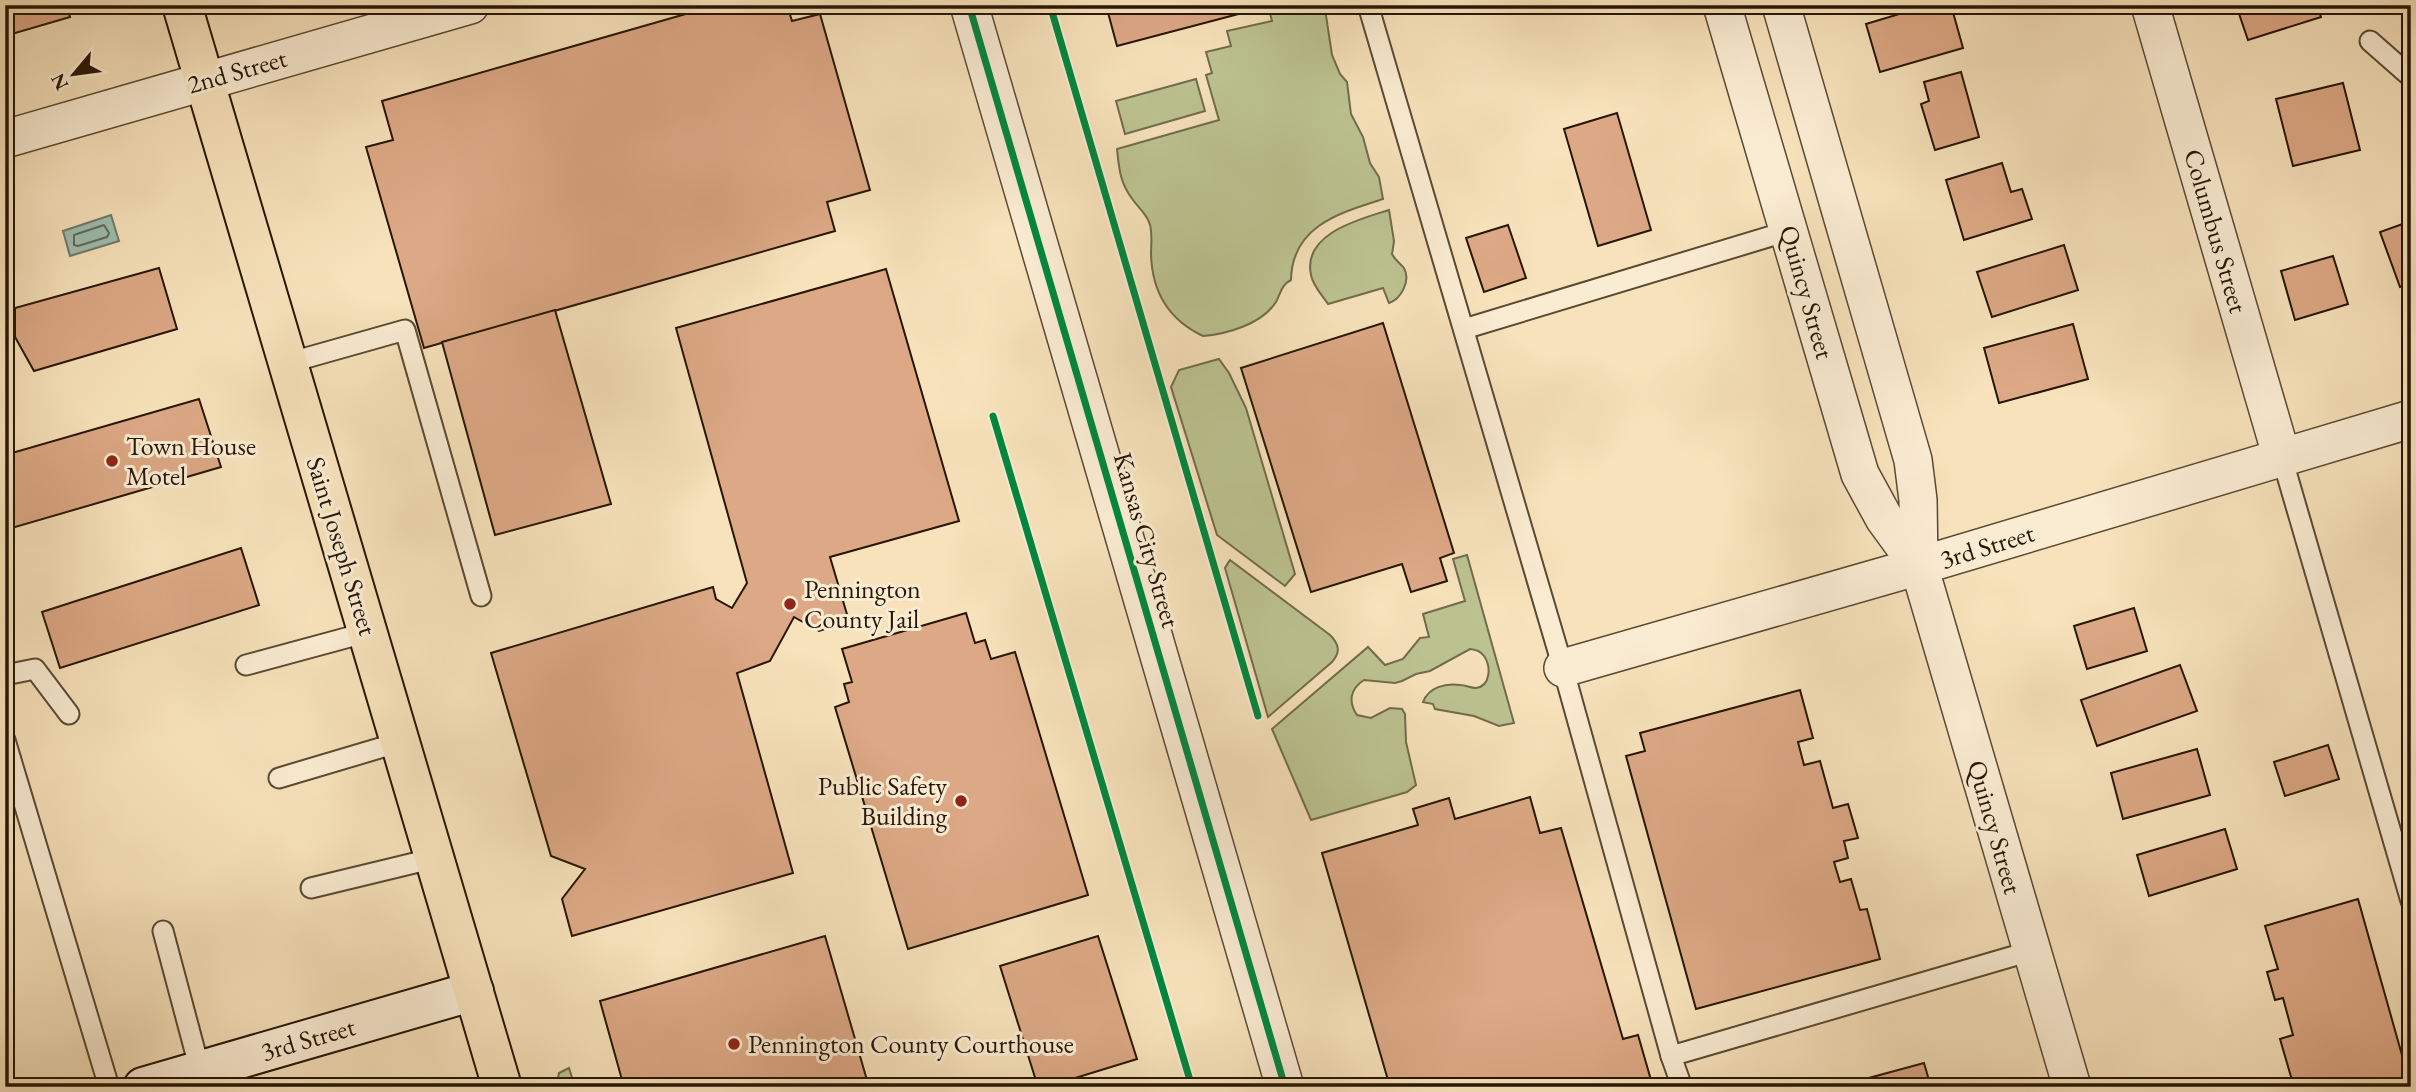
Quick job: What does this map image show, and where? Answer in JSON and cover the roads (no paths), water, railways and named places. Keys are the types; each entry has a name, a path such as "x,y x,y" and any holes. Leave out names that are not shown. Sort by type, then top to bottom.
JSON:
{"main road":[{"name":"Saint Joseph Street","path":"182,5 502,1087"}],"street":[{"name":"2nd Street","path":"5,139 470,5"},
{"name":"Kansas City Street","path":"968,5 1285,1087"},
{"name":"Quincy Street","path":"1722,5 1860,474 1884,518 1919,566"},
{"name":"Quincy Street","path":"1782,5 1913,460 1919,500 1919,566 2072,1087"},
{"name":"Columbus Street","path":"2150,5 2282,458"},
{"name":"3rd Street","path":"1563,668 1919,566 2411,419"},
{"name":"3rd Street","path":"143,1087 474,991"}],"lane":[{"path":"1368,5 1563,668 1671,1056 1682,1087"},
{"path":"2370,41 2411,77"},
{"path":"1464,329 1788,231"},
{"path":"288,363 405,330 481,596"},
{"path":"2282,458 2411,901"},
{"path":"246,665 368,632"},
{"path":"5,675 34,668 69,714"},
{"path":"5,740 109,1087"},
{"path":"279,778 400,742"},
{"path":"311,888 435,858"},
{"path":"163,931 200,1070"},
{"path":"1671,1056 2031,951"}],"water":[{"path":"111,215 119,241 70,256 63,231"}],"place":[{"name":"Town House Motel","path":"112,461"},
{"name":"Pennington County Jail","path":"790,604"},
{"name":"Public Safety Building","path":"961,801"},
{"name":"Pennington County Courthouse","path":"734,1044"}]}
